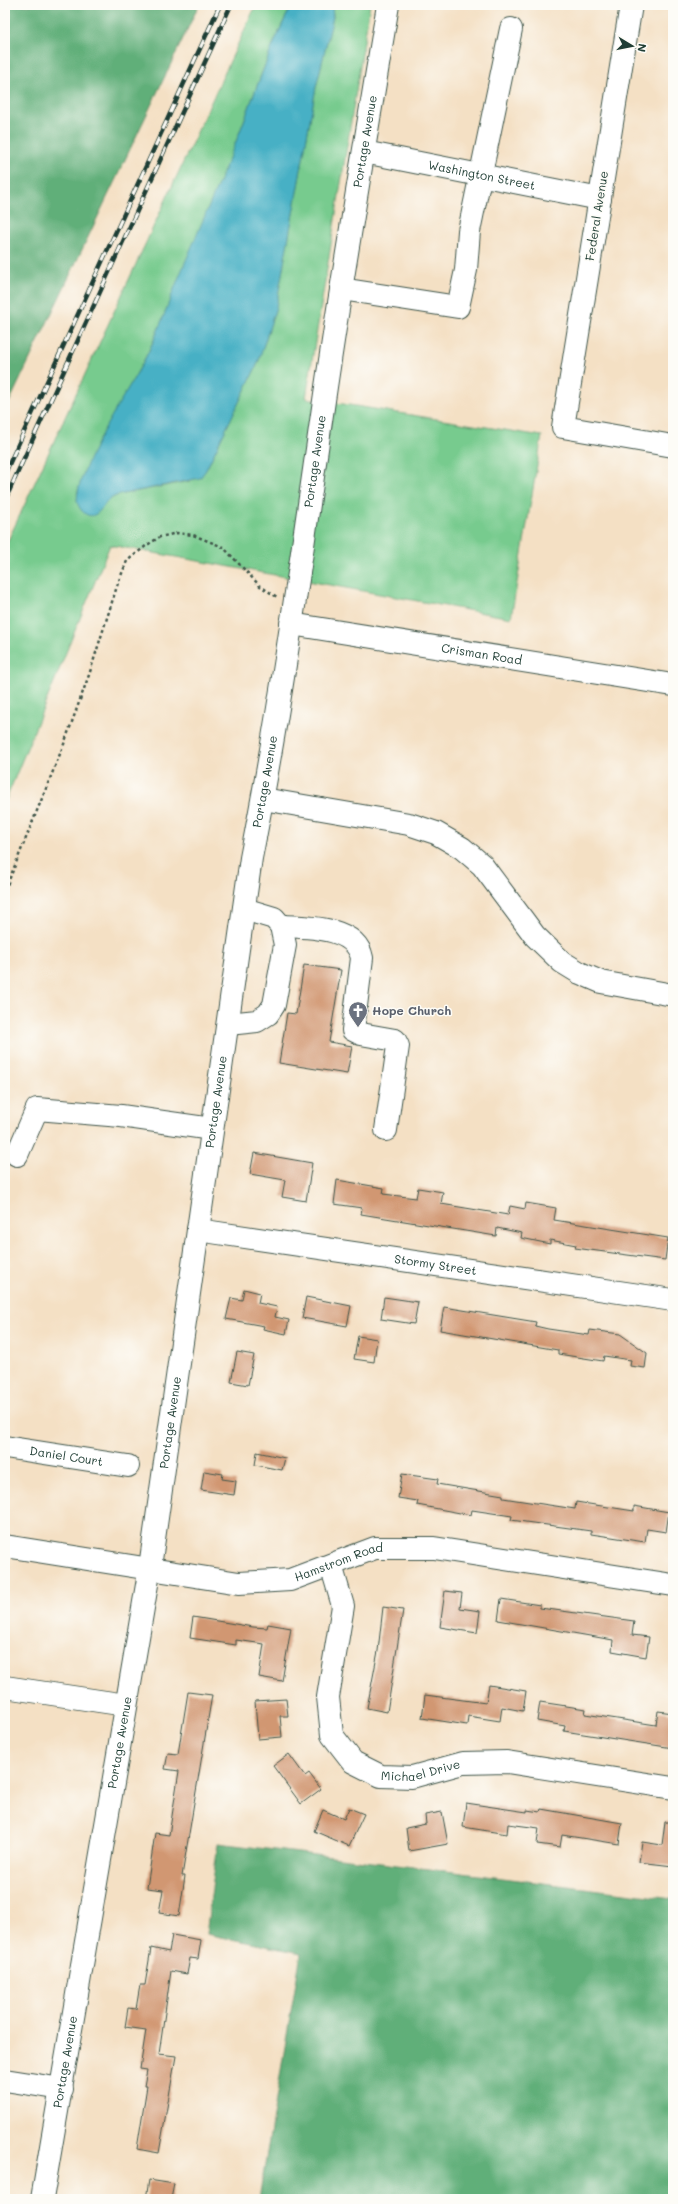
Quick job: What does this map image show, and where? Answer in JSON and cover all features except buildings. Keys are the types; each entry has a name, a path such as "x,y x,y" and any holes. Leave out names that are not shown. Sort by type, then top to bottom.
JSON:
{"street":[{"name":"Portage Avenue","path":"42,2199 150,1567 251,858 263,799 295,602 341,289 388,5"},
{"name":"Federal Avenue","path":"631,5 563,427 673,446"},
{"path":"341,289 458,307 466,270 468,231 511,29"},
{"name":"Washington Street","path":"364,152 600,199"},
{"name":"Crisman Road","path":"291,624 673,685"},
{"path":"263,799 409,824 436,833 454,842 482,866 535,936 562,962 580,973 601,982 673,995"},
{"path":"228,1024 258,1021 268,1014 274,1005 285,945 281,926 274,918 244,909"},
{"path":"281,926 315,927 348,937 360,948 362,958 352,1030 360,1034 395,1040 398,1046 386,1130"},
{"path":"17,1156 37,1109 120,1116 212,1129"},
{"name":"Stormy Street","path":"198,1230 673,1300"},
{"name":"Daniel Court","path":"5,1447 128,1466"},
{"name":"Hamstrom Road","path":"5,1546 150,1567 239,1583 290,1580 375,1548 434,1548 673,1585"},
{"name":"Michael Drive","path":"331,1565 343,1606 328,1697 332,1735 353,1762 381,1776 412,1777 463,1763 507,1762 673,1788"},
{"path":"5,1687 126,1706"},
{"path":"5,2080 62,2089"}],"path":[{"path":"5,890 64,744 89,675 118,582 127,561 160,537 177,533 193,535 223,547 260,586 275,597 295,602"}],"green space":[{"path":"5,5 199,5 5,411"},
{"path":"256,5 292,5 269,54 244,122 156,335 147,355 93,452 77,494 102,507 108,500 118,495 190,481 206,470 258,363 276,307 316,87 333,17 332,5 370,5 306,398 542,436 511,618 110,545 5,802 5,547"},
{"path":"218,1843 673,1899 673,2199 259,2199 301,1953 206,1934"}],"water":[{"path":"292,5 332,5 333,17 316,87 276,307 258,363 206,470 200,478 118,495 107,502 96,514 86,514 81,510 77,501 79,487 84,471 111,417 154,340 237,139 269,54"}],"railway":[{"path":"5,473 220,5"},
{"path":"5,500 231,5"}],"place":[{"name":"Hope Church","path":"358,1028"}]}
